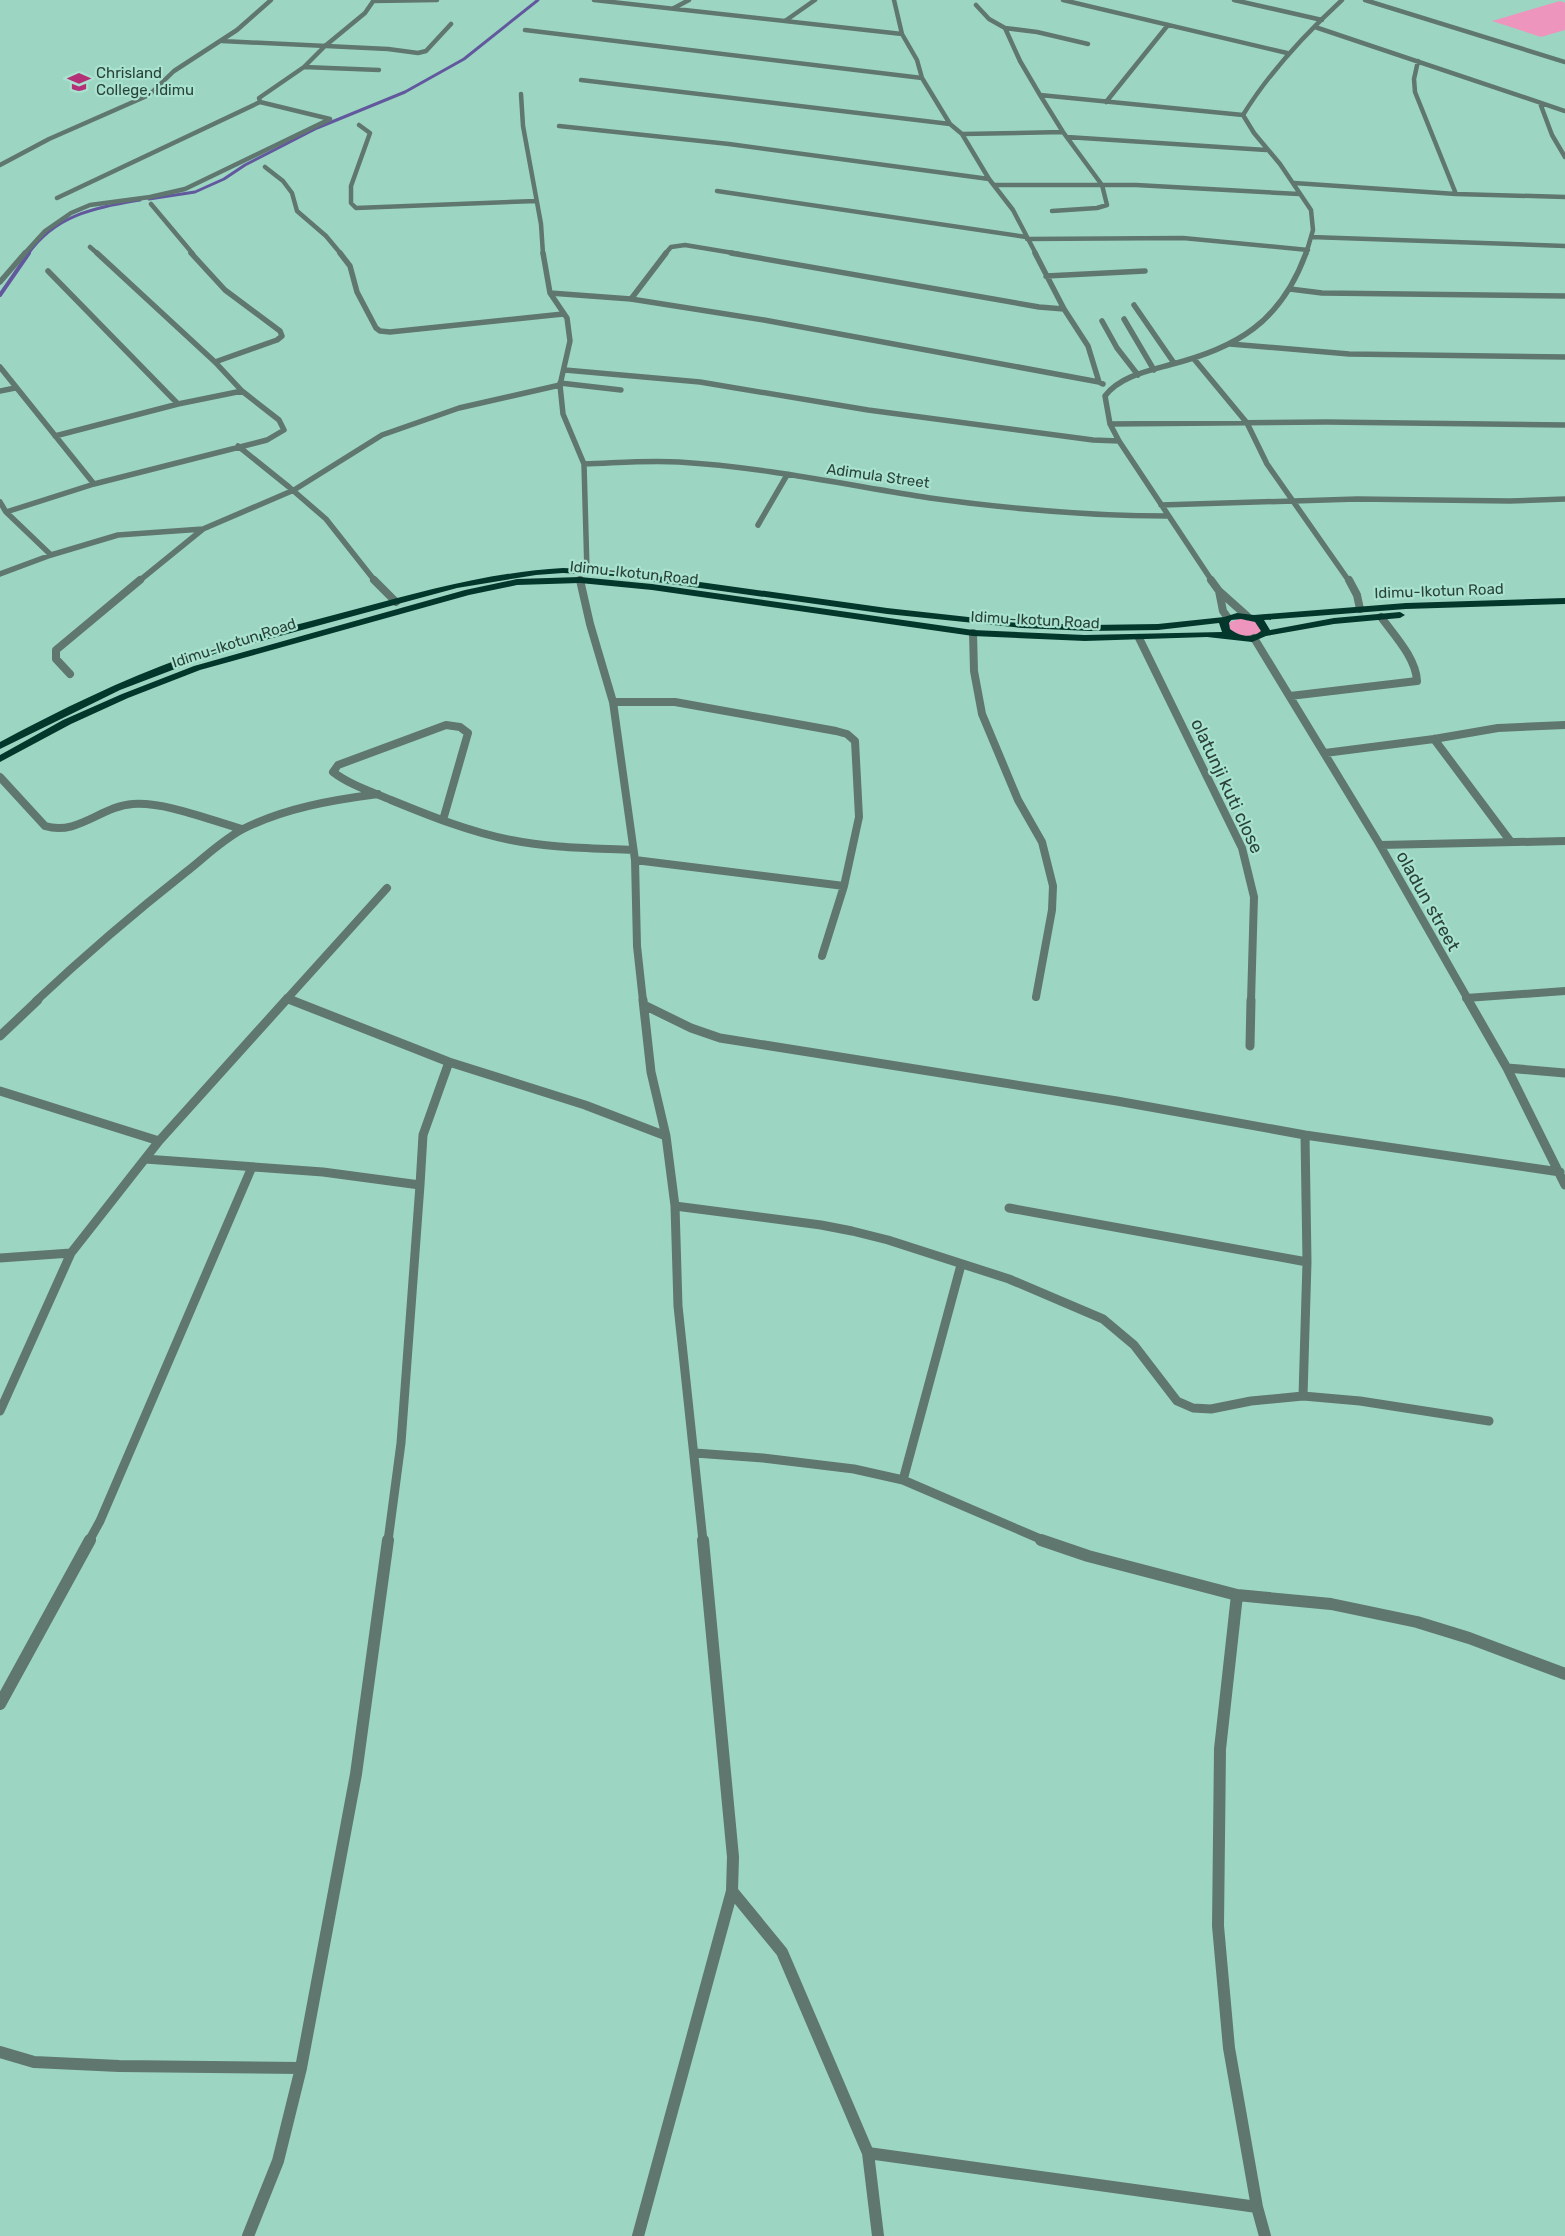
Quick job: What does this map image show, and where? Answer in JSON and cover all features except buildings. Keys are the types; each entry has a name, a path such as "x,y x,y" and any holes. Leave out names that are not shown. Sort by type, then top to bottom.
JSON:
{"main road":[{"name":"Idimu-Ikotun Road","path":"0,746 90,700 188,660 258,638 463,584 515,574 587,571 767,593 982,624 1086,629 1200,624 1227,619 1360,609 1565,601"},
{"name":"Idimu-Ikotun Road","path":"0,758 67,722 125,696 197,668 468,592 517,582 580,580 652,587 973,633 1085,638 1139,638 1207,634 1254,638 1264,634 1334,621 1381,616 1565,610"},
{"path":"1250,617 1266,627 1264,634"},
{"path":"1227,619 1224,627 1233,636"}],"street":[{"path":"0,165 49,139 148,95 158,88 173,72 222,41 263,9 271,0"},
{"path":"260,102 259,98 304,67 324,46 365,13 374,1 437,0"},
{"path":"594,0 902,34"},
{"path":"673,8 689,0"},
{"path":"785,21 815,0"},
{"path":"894,0 902,34 917,60 922,78 950,124 962,134 989,179 1012,210 1064,309 1088,346 1099,382"},
{"path":"1063,0 1287,53"},
{"path":"1234,0 1322,20"},
{"path":"1243,115 1253,98 1287,53 1342,0"},
{"path":"1365,0 1565,62"},
{"path":"976,5 989,19 1005,28 1088,44"},
{"path":"222,41 421,52 426,51 451,24"},
{"path":"1106,102 1168,25"},
{"path":"1315,27 1565,111"},
{"path":"1005,28 1020,61 1040,95 1063,132 1102,185 1107,205 1097,208 1052,211"},
{"path":"525,30 922,78"},
{"path":"1418,61 1414,79 1415,92 1456,194"},
{"path":"304,67 379,70"},
{"path":"581,80 950,124"},
{"path":"521,94 523,126 541,224 542,247 550,293 566,318 570,341 565,370 560,384 563,414 584,464 587,571"},
{"path":"1040,95 1243,115"},
{"path":"0,282 45,231 71,213 90,205 150,197 185,189 330,119 260,102 57,198"},
{"path":"1540,103 1552,135 1565,157"},
{"path":"1243,115 1250,129 1294,182 1299,194 1311,209 1313,221 1308,250 1290,289 1269,318 1230,344 1194,359 1174,363 1138,375 1112,388 1105,396 1110,424 1168,516 1218,591 1250,617"},
{"path":"359,125 370,133 351,186 351,203 356,208 536,200"},
{"path":"559,126 729,144 989,179"},
{"path":"962,134 1063,132"},
{"path":"1067,137 1266,150"},
{"path":"265,167 283,181 292,193 297,211 326,236 350,266 357,292 380,332 563,314"},
{"path":"1294,182 1456,194 1565,197"},
{"path":"995,185 1102,185 1299,194"},
{"path":"717,191 1027,238 1183,238 1308,250"},
{"path":"151,204 184,245 225,290 280,331 282,336 276,340 216,362"},
{"path":"1311,237 1565,246"},
{"path":"631,299 671,247 685,245 1064,309"},
{"path":"6,512 94,484 267,440 284,430 279,420 242,391 216,362 90,247"},
{"path":"1046,276 1145,271"},
{"path":"48,272 178,404"},
{"path":"1290,289 1322,293 1565,296"},
{"path":"550,293 631,299 764,320 1099,382 1112,388"},
{"path":"1134,305 1174,363"},
{"path":"1124,319 1154,370"},
{"path":"1102,321 1117,348 1138,375"},
{"path":"1230,344 1349,354 1565,357"},
{"path":"1194,359 1247,423 1267,464 1349,580 1357,595 1360,609"},
{"path":"0,367 94,484"},
{"path":"565,370 700,382 868,410 1093,440 1119,441"},
{"path":"70,674 56,659 56,650 106,606 203,529 294,490 382,435 459,408 560,384 621,390"},
{"path":"0,391 15,388"},
{"path":"55,436 178,404 242,391"},
{"path":"1110,424 1565,425"},
{"path":"238,446 294,490 337,532 364,567 396,602"},
{"name":"Adimula Street","path":"584,464 688,463 787,475 974,503 1076,515 1127,518 1168,516"},
{"path":"758,525 787,475"},
{"path":"1161,505 1357,499 1510,501 1565,499"},
{"path":"0,502 6,512 51,555"},
{"path":"0,574 51,555 118,535 203,529"},
{"path":"580,580 590,624 613,702 634,855 637,946 651,1072 666,1136 675,1206 678,1306 695,1453 716,1694 733,1857 732,1891 638,2236"},
{"path":"1218,591 1227,619"},
{"path":"1290,696 1413,683 1417,681 1418,676 1381,616"},
{"path":"973,633 974,671 982,714 1018,800 1042,842 1053,886 1052,910 1036,997"},
{"name":"olatunji kuti close","path":"1139,638 1242,848 1249,871 1254,897 1250,1046"},
{"name":"oladun street","path":"1254,638 1380,845 1507,1068 1565,1185"},
{"path":"613,702 675,702 836,730 847,734 855,741 859,817 844,886 822,956"},
{"path":"1325,753 1434,739 1498,728 1565,725"},
{"path":"443,820 468,733 460,727 446,726 338,765 333,772 342,779 443,820 512,840 634,855 844,886"},
{"path":"1434,739 1511,842"},
{"path":"0,777 45,826 54,830 69,827 124,805 142,803 242,830"},
{"path":"0,1036 40,996 133,913 242,830 298,807 379,794"},
{"path":"1380,845 1565,841"},
{"path":"0,1411 71,1252 159,1141 387,888"},
{"path":"1466,998 1565,991"},
{"path":"287,998 450,1062 585,1105 666,1136"},
{"path":"644,1005 691,1028 720,1038 1118,1101 1305,1134 1560,1172"},
{"path":"248,2236 278,2161 301,2068 356,1774 397,1472 423,1135 450,1062"},
{"path":"1507,1068 1565,1074"},
{"path":"0,1091 159,1141"},
{"path":"1303,1396 1308,1262 1305,1134"},
{"path":"145,1159 323,1172 420,1185"},
{"path":"0,1704 100,1521 252,1167"},
{"path":"675,1206 822,1224 888,1240 1009,1279 1103,1320 1134,1345 1177,1401 1193,1408 1212,1409 1251,1401 1303,1396 1360,1402 1489,1421"},
{"path":"1009,1208 1308,1262"},
{"path":"0,1258 71,1252"},
{"path":"903,1480 961,1264"},
{"path":"695,1453 818,1464 854,1469 903,1480 1035,1538 1088,1556 1238,1595 1332,1604 1417,1622 1565,1674"},
{"path":"1238,1595 1220,1749 1217,1878 1218,1926 1229,2048 1257,2207 1265,2236"},
{"path":"732,1891 782,1952 868,2153 878,2236"},
{"path":"0,2052 34,2062 119,2066 301,2068"},
{"path":"868,2153 1257,2207"}],"shaded area":[{"path":"1560,1 1565,3 1565,30 1541,37 1492,21"},
{"path":"1241,618 1256,622 1262,631 1246,637 1230,632 1228,623"}],"waterway":[{"path":"149,199 195,192 224,179 245,165 317,128 405,92 464,59 538,0"},
{"path":"28,254 39,241 64,221 92,210 140,200"},
{"path":"0,295 29,253"}],"place":[{"name":"Chrisland College, Idimu","path":"79,82"}]}
